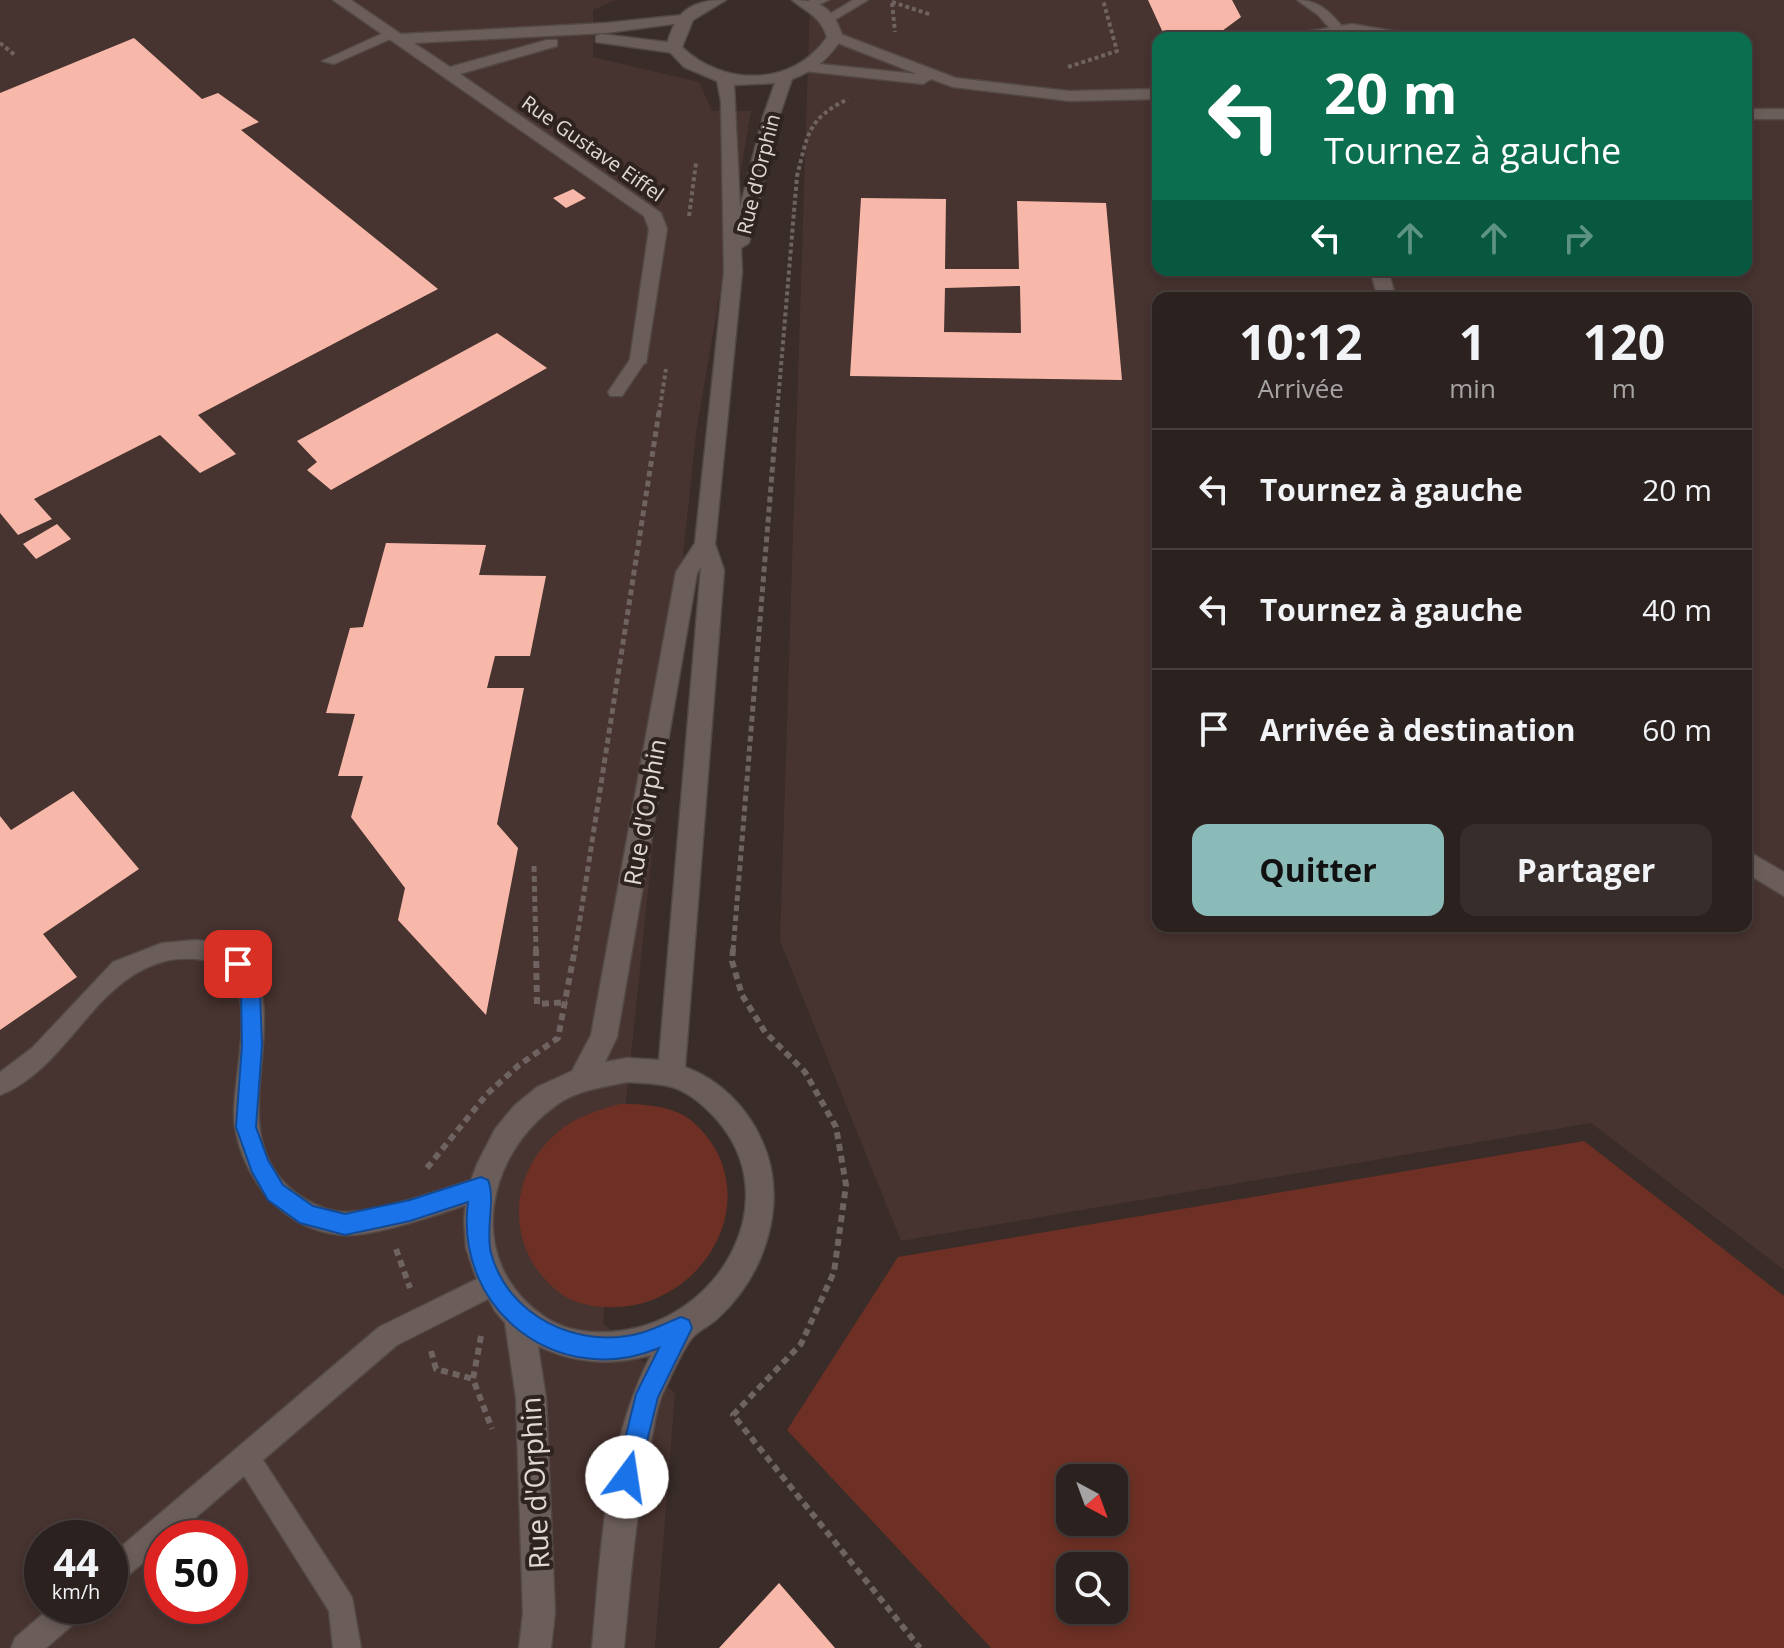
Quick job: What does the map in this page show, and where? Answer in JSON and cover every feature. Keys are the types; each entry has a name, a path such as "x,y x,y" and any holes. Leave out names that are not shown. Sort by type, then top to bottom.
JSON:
{"main road":[{"name":"Rue Gustave Eiffel","path":"341,0 652,213 657,221 639,359"},
{"path":"674,48 679,24 710,1"},
{"path":"447,73 540,44 605,39 674,48 697,69 725,78 755,81 785,77 810,68 828,53 835,37 829,18 811,1"},
{"path":"394,36 485,36 606,28 687,17"},
{"path":"1326,32 1338,29 1377,32"},
{"path":"425,57 485,36"},
{"path":"835,37 953,82"},
{"path":"467,86 499,58"},
{"path":"810,68 1069,96 1152,93"},
{"name":"Rue d'Orphin","path":"733,272 771,117 785,77"},
{"name":"Rue d'Orphin","path":"671,1075 713,570 705,544 733,272 729,101 725,78"},
{"path":"1752,114 1784,114"},
{"name":"Rue d'Orphin","path":"582,1079 604,1037 687,572 705,544"},
{"path":"1752,864 1784,885"},
{"path":"627,1070 671,1075 705,1090 733,1114 753,1147 762,1185 759,1225 743,1265 717,1300 681,1328 640,1345 596,1349 555,1341 519,1319 491,1284 479,1251 477,1220 481,1188 495,1152 519,1121 548,1096 582,1079 627,1070"},
{"name":"Rue d'Orphin","path":"519,1319 531,1398 539,1613 535,1648"},
{"path":"608,1648 621,1504 647,1394 681,1328"}],"lane":[{"path":"829,18 862,0"},
{"path":"1303,0 1322,12 1338,29"},
{"path":"329,61 394,36"},
{"path":"616,392 639,359"},
{"path":"0,1085 40,1055 121,969 162,952 196,949 221,953 238,964 250,992 252,1045 246,1127 260,1165 276,1192 308,1216 345,1224 410,1211 481,1188"},
{"path":"128,1558 388,1336 491,1284"},
{"path":"246,1456 342,1607 347,1648"},
{"path":"25,1648 52,1624"}],"path":[{"path":"1069,96 1068,66 1117,51 1103,0"},
{"path":"892,2 932,15"},
{"path":"0,43 16,56"},
{"path":"850,97 829,107 818,119 805,147 797,176 732,961 742,995 765,1032 805,1072 836,1127 846,1185 834,1272 801,1344 733,1415 920,1648"},
{"path":"688,221 697,158"},
{"path":"421,1171 432,1165 457,1127 486,1092 520,1062 558,1038 567,1002 667,361"},
{"path":"534,866 537,1004 567,1002"}],"shaded area":[{"path":"0,0 616,0 593,10 593,57 699,82 712,111 751,111 696,433 603,1323 675,1393 655,1648 0,1648"},
{"path":"810,0 1784,0 1784,1270 1591,1123 901,1241 780,941"},
{"path":"620,1104 661,1107 677,1112 694,1123 717,1152 726,1179 727,1206 721,1231 709,1255 670,1292 645,1302 618,1307 595,1306 580,1303 560,1293 542,1276 529,1256 519,1213 529,1169 542,1149 559,1131 581,1117"},
{"path":"1584,1141 1784,1296 1784,1648 991,1648 787,1430 898,1257"}],"building":[{"path":"1148,0 1232,0 1241,17 1221,32 1163,32"},
{"path":"134,38 202,99 218,93 259,122 241,130 438,289 198,415 236,454 200,473 160,435 34,499 52,519 18,535 0,513 0,93"},
{"path":"573,189 586,198 566,208 553,198"},
{"path":"861,198 946,199 945,269 1019,269 1017,201 1106,203 1122,380 850,376","holes":["1020,286 1021,333 944,332 945,288"]},
{"path":"497,333 547,368 331,490 307,470 317,462 297,441"},
{"path":"57,524 71,539 36,559 23,544"},
{"path":"386,543 486,545 479,575 546,576 530,656 495,656 487,688 524,688 497,824 518,848 486,1015 398,920 405,888 351,817 363,776 338,776 355,714 326,713 350,628 363,627"},
{"path":"73,791 139,869 43,934 77,977 0,1030 0,816 11,830"},
{"path":"779,1583 835,1648 719,1648"}],"route":[{"path":"238,964 250,992 252,1045 246,1127 260,1165 276,1192 308,1216 345,1224 410,1211 481,1188 477,1220 479,1251 491,1284 519,1319 555,1341 596,1349 640,1345 681,1328 647,1394 627,1477"}]}
